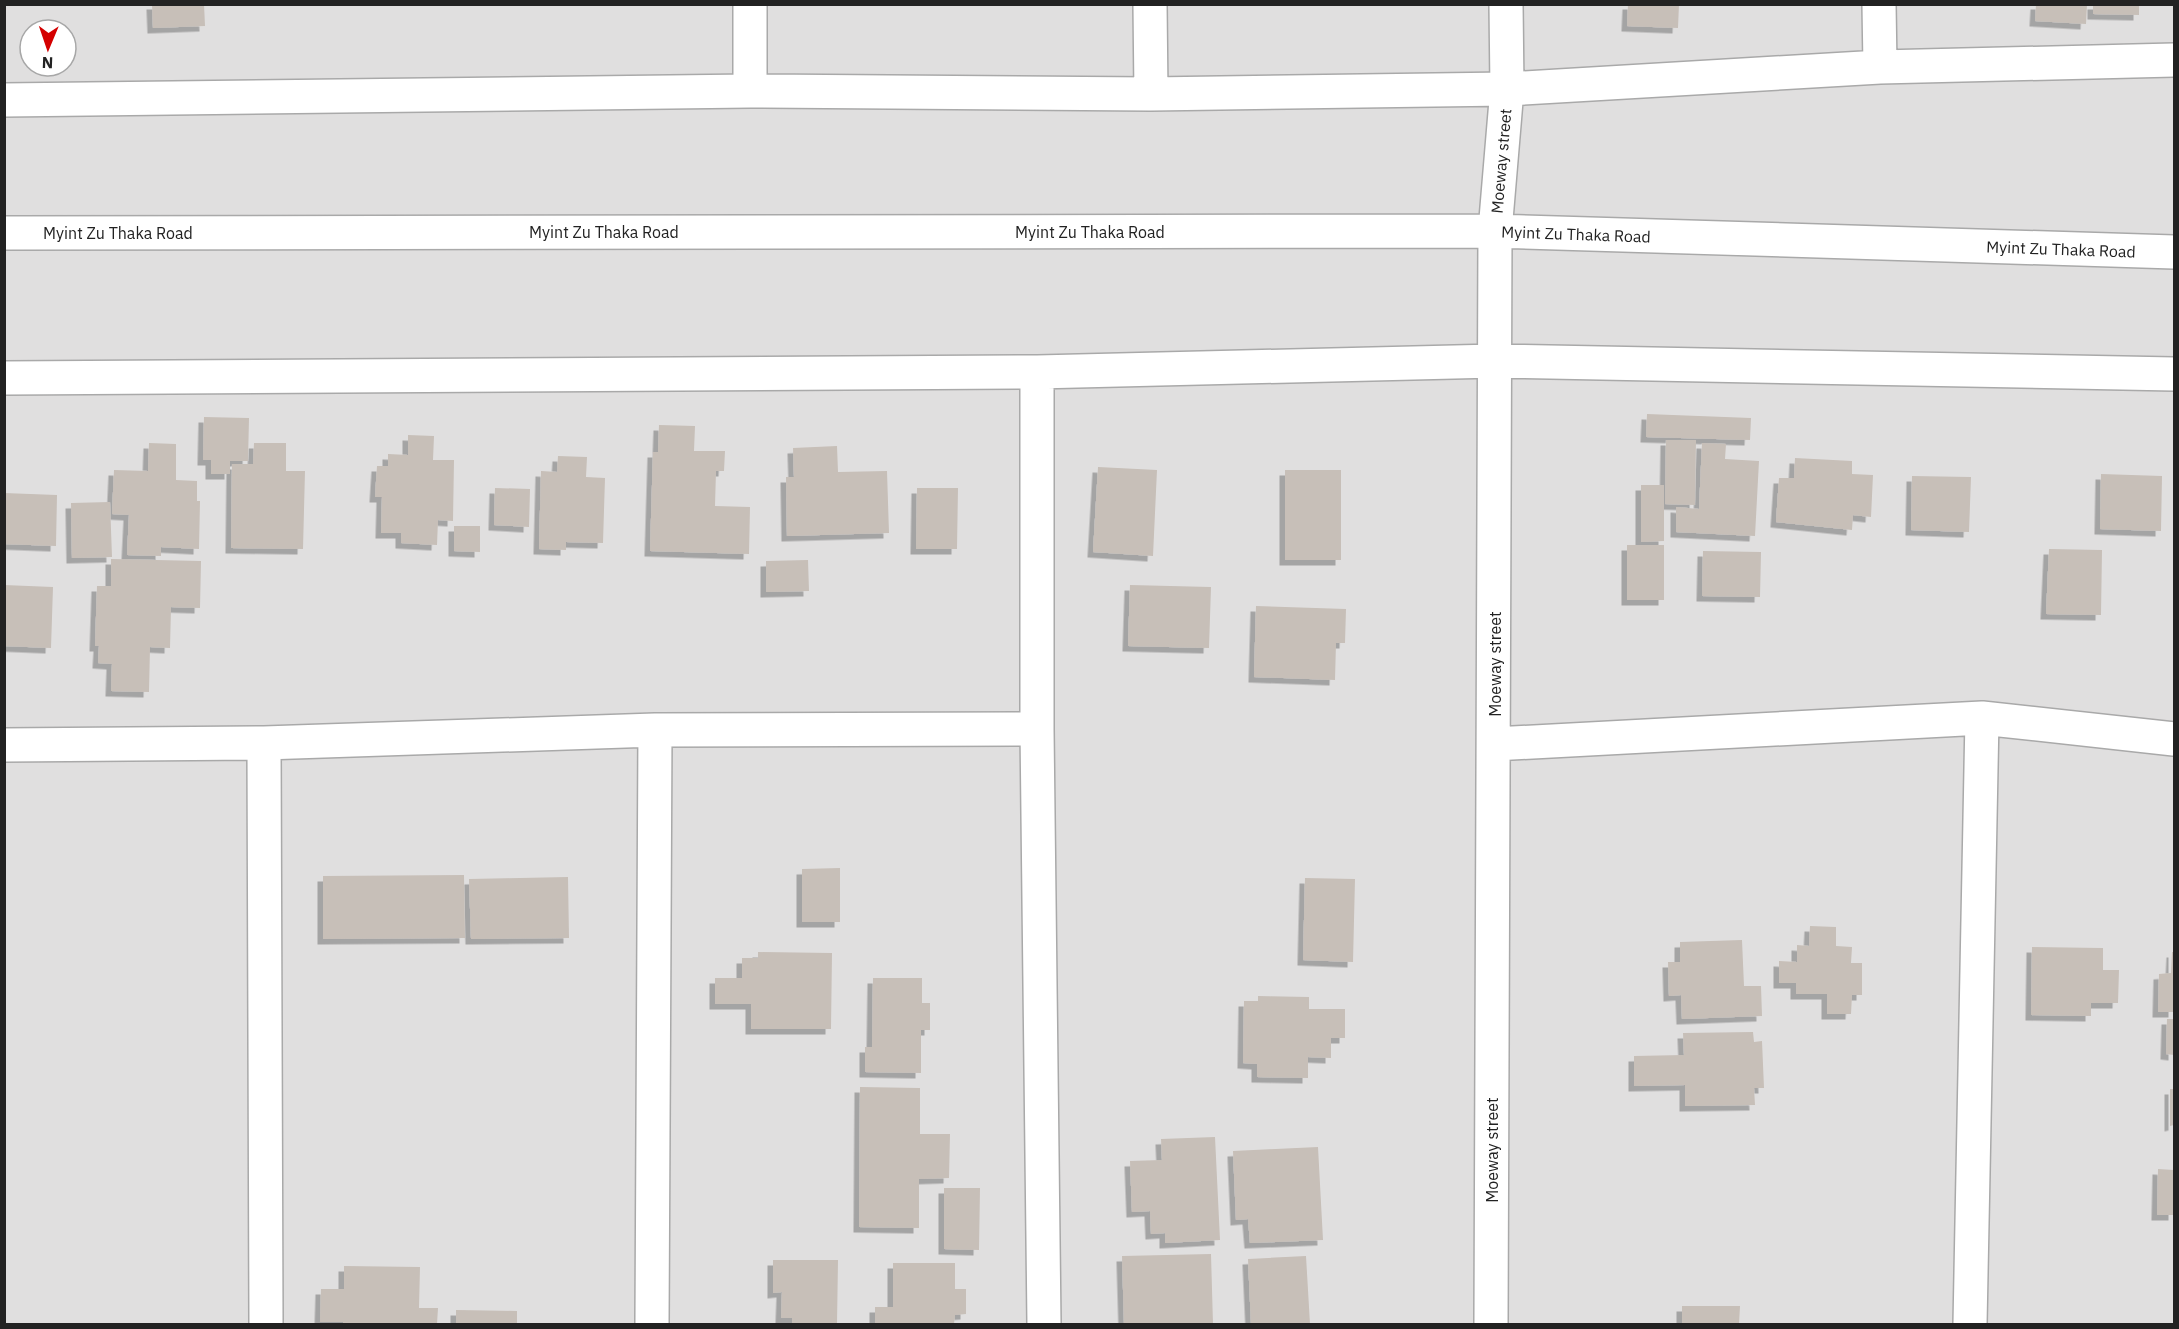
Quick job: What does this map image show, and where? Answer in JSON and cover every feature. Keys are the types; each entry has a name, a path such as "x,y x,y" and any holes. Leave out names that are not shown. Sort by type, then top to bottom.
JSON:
{"street":[{"path":"750,4 750,90"},
{"path":"1150,4 1151,94"},
{"name":"Moeway street","path":"1491,1324 1495,231 1507,89 1506,4"},
{"path":"1879,4 1880,67"},
{"path":"4,100 750,90 1151,94 1507,89 1880,67 2175,60"},
{"name":"Myint Zu Thaka Road","path":"4,233 1495,231 2175,252"},
{"path":"4,378 1037,372 1495,361 2175,374"},
{"path":"1037,372 1037,729 1044,1324"},
{"path":"1494,744 1982,718 2175,739"},
{"path":"1970,1324 1982,718"},
{"path":"4,745 264,742 655,730 1037,729"},
{"path":"652,1324 655,730"},
{"path":"264,742 266,1324"}],"shaded area":[{"path":"5,5 2174,5 2174,1324 5,1324"}],"building":[{"path":"152,4 204,4 205,26 153,28"},
{"path":"1628,4 1679,4 1678,28 1627,26"},
{"path":"2036,4 2087,4 2086,24 2035,21"},
{"path":"2093,4 2139,4 2139,15 2093,14"},
{"path":"1647,414 1751,418 1750,440 1646,437"},
{"path":"204,417 249,418 248,461 230,461 230,474 211,474 211,460 203,460"},
{"path":"659,425 695,426 694,451 725,451 724,471 716,471 715,506 750,507 749,554 650,551 653,452 658,452"},
{"path":"408,435 434,436 433,460 454,460 453,521 438,520 437,545 401,543 401,533 381,533 382,497 375,497 377,466 388,466 388,454 408,455"},
{"path":"1666,440 1696,440 1695,505 1665,504"},
{"path":"149,443 176,444 176,480 197,481 197,501 200,501 199,549 161,547 161,556 127,555 129,515 112,514 114,470 148,471"},
{"path":"254,443 286,443 286,471 305,471 303,549 231,548 232,464 253,464"},
{"path":"1702,443 1726,444 1725,459 1759,461 1755,536 1676,532 1676,507 1699,509"},
{"path":"837,446 838,472 887,471 889,533 787,536 786,477 794,477 793,448"},
{"path":"558,456 587,457 586,477 605,478 603,543 566,542 566,550 539,549 541,471 557,472"},
{"path":"1795,458 1852,461 1852,474 1873,475 1871,517 1853,515 1852,530 1776,522 1779,478 1794,478"},
{"path":"1098,467 1157,470 1153,556 1093,552"},
{"path":"1285,470 1341,470 1341,560 1285,560"},
{"path":"2101,474 2162,476 2161,531 2100,529"},
{"path":"1912,476 1971,477 1969,532 1911,530"},
{"path":"1641,485 1664,485 1664,541 1641,542"},
{"path":"495,488 530,489 529,527 494,525"},
{"path":"917,488 958,488 957,549 916,549"},
{"path":"4,493 57,495 56,546 4,544"},
{"path":"110,502 112,557 72,558 71,503"},
{"path":"454,526 480,526 480,552 454,551"},
{"path":"1627,545 1664,545 1664,600 1627,600"},
{"path":"2049,549 2102,550 2101,615 2046,614"},
{"path":"1703,551 1761,552 1760,597 1702,596"},
{"path":"111,559 201,561 200,608 171,607 170,648 150,647 149,692 111,691 112,664 98,663 99,646 95,646 97,586 111,586"},
{"path":"808,560 809,591 766,592 766,561"},
{"path":"4,585 53,587 51,648 4,646"},
{"path":"1130,585 1211,587 1209,648 1128,646"},
{"path":"1256,606 1346,609 1345,643 1336,643 1335,680 1254,677"},
{"path":"840,868 840,922 802,922 802,869"},
{"path":"464,875 465,938 323,939 323,876"},
{"path":"568,877 569,938 471,939 469,879"},
{"path":"1305,878 1355,879 1353,962 1303,960"},
{"path":"1810,926 1836,927 1836,946 1852,947 1851,963 1862,963 1862,995 1852,995 1851,1014 1827,1014 1827,994 1796,994 1796,983 1779,983 1779,961 1797,962 1797,945 1809,946"},
{"path":"1742,940 1744,986 1761,986 1762,1016 1682,1019 1681,995 1669,996 1668,962 1680,962 1680,942"},
{"path":"2032,947 2103,948 2103,970 2119,970 2118,1003 2091,1003 2091,1016 2031,1015"},
{"path":"758,952 832,953 831,1029 751,1029 751,1004 715,1004 715,978 742,978 742,958 758,958"},
{"path":"2172,952 2174,952 2174,1012 2158,1012 2159,974 2171,973"},
{"path":"873,978 922,978 922,1003 930,1003 930,1030 921,1030 921,1073 865,1072 865,1047 872,1047"},
{"path":"1258,996 1309,997 1309,1009 1345,1009 1345,1038 1331,1038 1331,1058 1308,1057 1308,1078 1257,1077 1257,1064 1243,1063 1244,1001 1258,1001"},
{"path":"2167,1019 2174,1019 2174,1055 2166,1054"},
{"path":"1753,1032 1754,1042 1762,1041 1764,1088 1754,1088 1755,1105 1685,1106 1685,1085 1634,1086 1634,1056 1684,1055 1683,1033"},
{"path":"860,1087 920,1088 920,1134 950,1134 949,1178 919,1179 919,1228 859,1227"},
{"path":"2170,1089 2174,1089 2174,1125 2170,1126"},
{"path":"1215,1137 1220,1240 1165,1243 1165,1233 1151,1234 1150,1211 1132,1212 1130,1161 1162,1160 1161,1139"},
{"path":"1318,1147 1323,1240 1250,1243 1248,1219 1236,1220 1233,1151"},
{"path":"2158,1169 2174,1170 2174,1215 2157,1215"},
{"path":"944,1188 980,1188 979,1250 944,1249"},
{"path":"1211,1254 1213,1324 1124,1324 1122,1256"},
{"path":"1306,1256 1310,1324 1251,1324 1248,1259"},
{"path":"773,1260 838,1260 837,1324 792,1324 792,1318 781,1318 782,1292 773,1293"},
{"path":"893,1263 955,1263 955,1289 966,1289 966,1314 955,1315 954,1324 875,1324 875,1307 893,1307"},
{"path":"344,1266 420,1267 419,1308 438,1308 437,1324 320,1322 321,1289 344,1289"},
{"path":"1682,1306 1740,1306 1739,1324 1682,1324"},
{"path":"456,1310 517,1311 517,1324 456,1324"}]}
